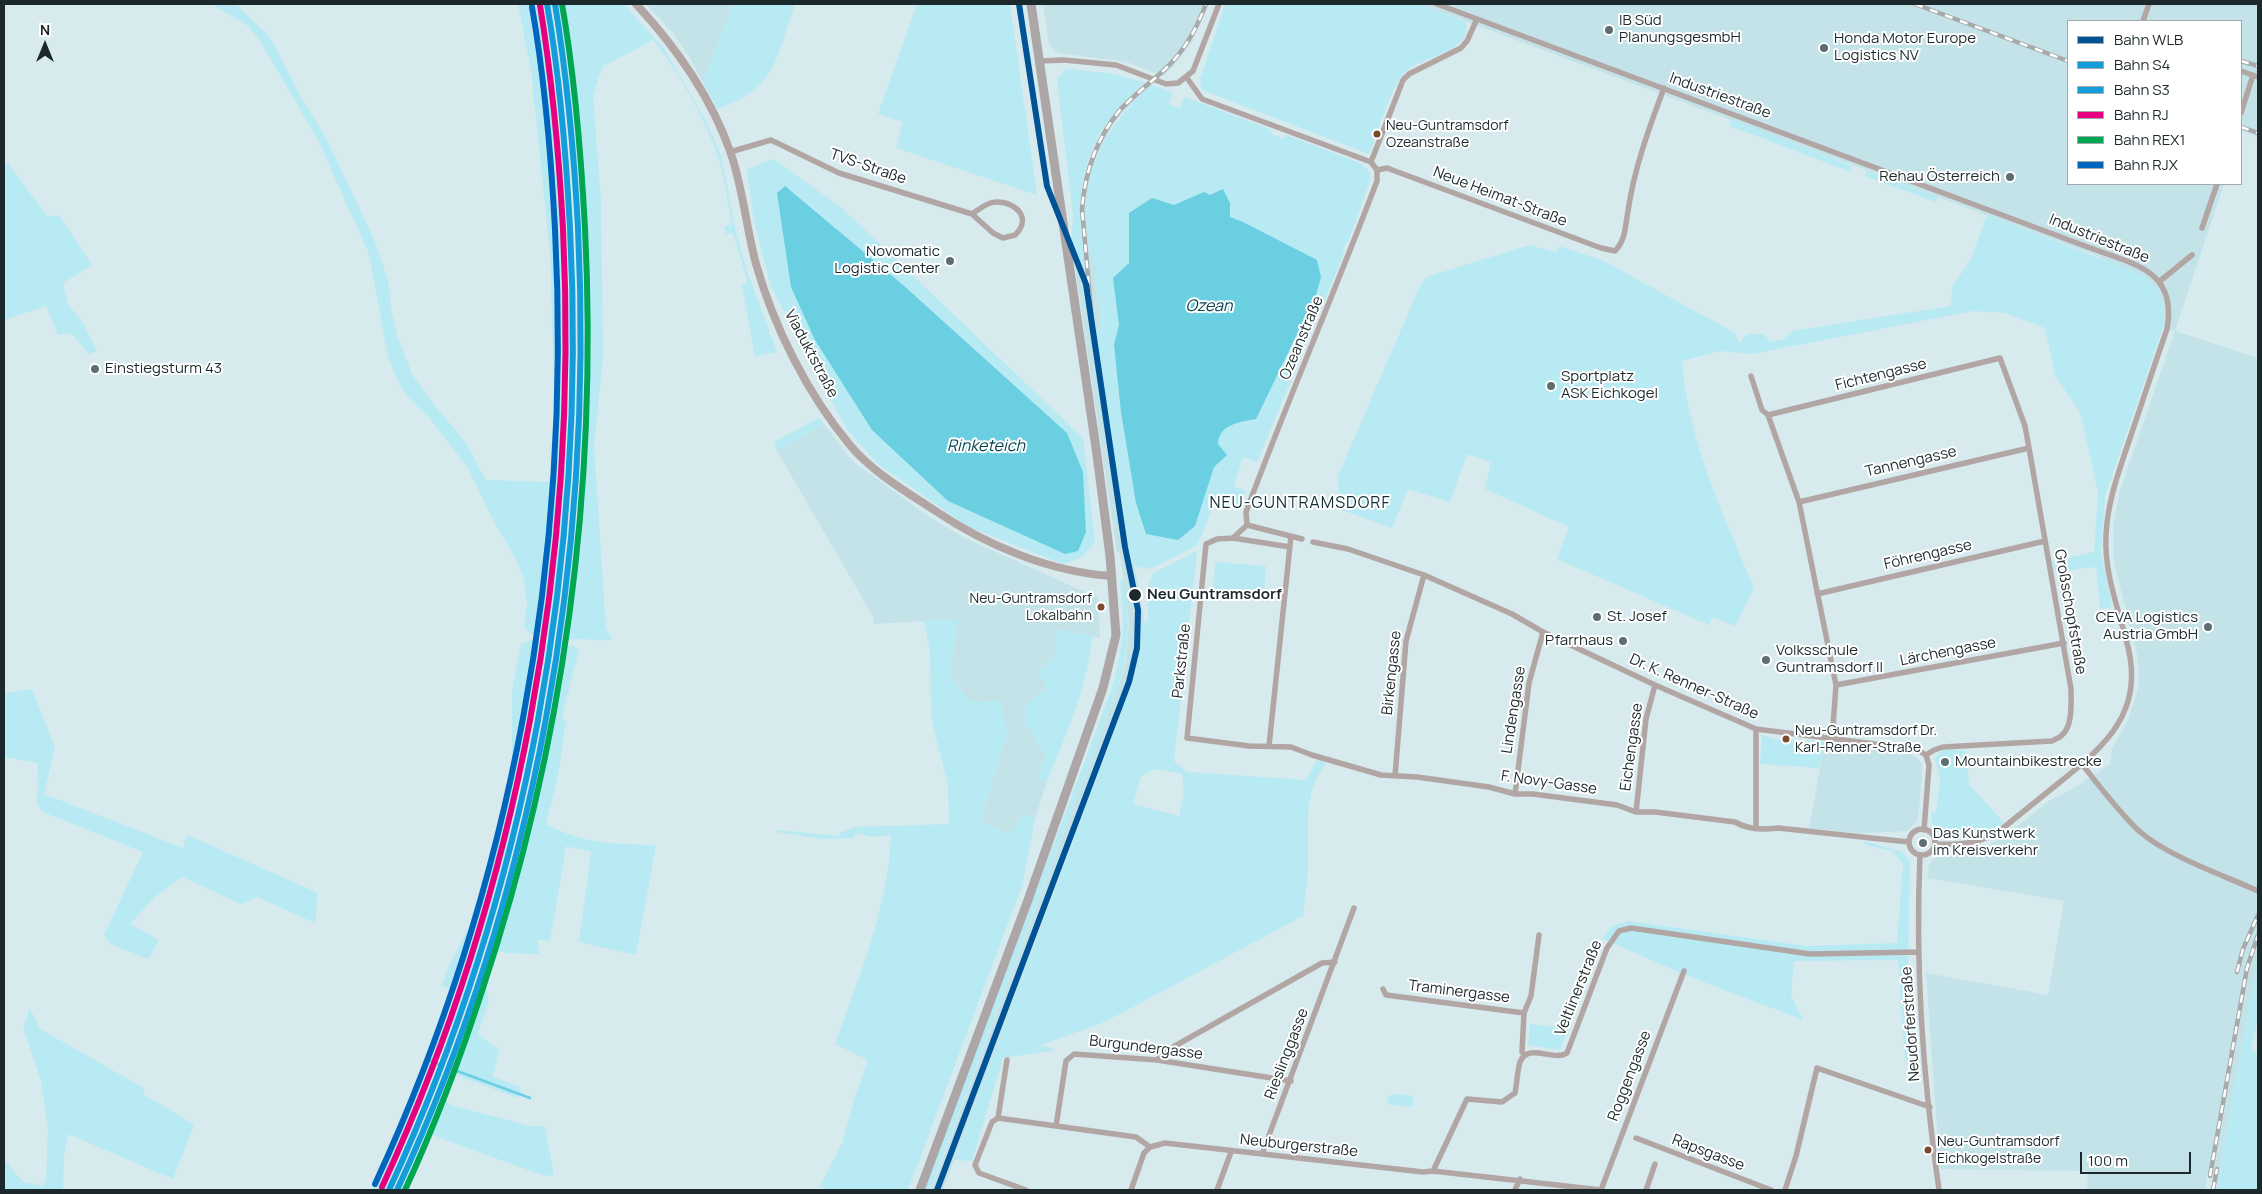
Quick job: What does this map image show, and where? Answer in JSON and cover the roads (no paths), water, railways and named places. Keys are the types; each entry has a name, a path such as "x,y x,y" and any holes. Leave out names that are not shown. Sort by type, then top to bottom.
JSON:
{"main road":[{"path":"920,1190 1028,900 1057,813 1103,688 1116,635 1112,576 1097,454 1031,4"}],"street":[{"name":"Viaduktstraße","path":"636,4 672,44 690,70 715,116 730,152 756,265 770,305 803,374 850,446 870,464 952,522 989,541 1040,562 1070,571 1112,576"},
{"path":"1040,61 1064,60 1116,65 1166,84 1178,83 1193,72 1219,4"},
{"name":"Industriestraße","path":"1437,4 2085,246 2148,271 2160,281 2168,295 2170,312 2167,329 2115,484 2106,535 2106,555 2112,591 2128,648 2132,675 2128,702 2120,722 2110,738 2082,764 1998,832 1985,840 1970,844 1935,844"},
{"path":"2143,20 2149,4"},
{"path":"1371,162 1403,80 1410,74 1461,48 1467,41 1477,19"},
{"path":"2242,71 2256,76 2242,111"},
{"path":"1187,78 1202,99 1371,162 1377,170"},
{"name":"Neue Heimat-Straße","path":"1377,170 1388,168 1601,248 1615,251 1623,243 1628,207 1638,166 1650,124 1664,88"},
{"name":"TVS-Straße","path":"730,152 771,140 838,173 972,214 993,233 1003,238 1015,235 1023,223 1022,215 1018,208 1010,204 996,202 986,204 972,214"},
{"name":"Ozeanstraße","path":"1247,525 1246,512 1276,430 1340,279 1377,181 1377,170"},
{"path":"2202,228 2217,185"},
{"path":"2160,281 2192,254"},
{"name":"Fichtengasse","path":"1768,415 2000,358"},
{"name":"Großschopfstraße","path":"1926,755 1943,747 2052,741 2063,735 2068,724 2071,704 2064,643 2025,426 2000,358"},
{"path":"1751,376 1762,410 1768,415 1799,502 1836,685 1832,740"},
{"name":"Tannengasse","path":"1799,502 2029,448"},
{"path":"1247,525 1302,539"},
{"name":"Parkstraße","path":"1187,738 1206,544 1218,539 1232,538 1247,525"},
{"path":"1269,746 1290,536"},
{"path":"1232,538 1290,547"},
{"name":"Föhrengasse","path":"1817,594 2045,541"},
{"name":"Dr. K. Renner-Straße","path":"1313,542 1348,549 1424,575 1512,614 1543,632 1655,686 1756,729 1907,748 1918,750 1926,755"},
{"name":"Birkengasse","path":"1395,776 1406,641 1424,575"},
{"name":"Lindengasse","path":"1515,794 1529,683 1543,632"},
{"name":"Lärchengasse","path":"1836,685 2064,643"},
{"name":"Eichengasse","path":"1636,812 1646,719 1655,686"},
{"path":"1756,729 1756,828"},
{"name":"F. Novy-Gasse","path":"1187,738 1249,746 1291,747 1371,772 1489,787 1515,794 1533,794 1617,805 1636,812 1655,812 1735,822 1740,826 1756,828 1778,828 1909,842"},
{"path":"1924,830 1929,765 1926,755"},
{"path":"2082,764 2108,797 2140,832 2171,851 2258,891"},
{"path":"1924,830 1932,834 1935,844 1930,852 1920,855 1913,851 1909,842 1914,832 1924,830"},
{"name":"Neudorferstraße","path":"1920,855 1918,952 1922,1025 1939,1190"},
{"name":"Rieslinggasse","path":"1262,1154 1291,1081 1354,908"},
{"name":"Veltlinerstraße","path":"1524,1055 1532,1052 1562,1056 1567,1053 1607,948 1619,931 1631,928 1810,954 1918,952"},
{"path":"1524,1013 1531,996 1539,935"},
{"path":"1157,1060 1166,1050 1322,963 1335,962"},
{"name":"Roggengasse","path":"1601,1190 1684,971"},
{"name":"Traminergasse","path":"1383,989 1386,995 1524,1013 1522,1052 1524,1055"},
{"name":"Burgundergasse","path":"1056,1126 1066,1061 1074,1054 1157,1060 1291,1081"},
{"path":"1433,1171 1467,1099 1502,1102 1509,1099 1514,1094 1521,1060 1524,1055"},
{"path":"998,1118 1007,1060"},
{"path":"1785,1190 1796,1156 1817,1068 1930,1107"},
{"path":"1026,1190 979,1173 975,1165 992,1122 998,1118 1136,1137 1150,1147 1144,1153 1131,1190"},
{"name":"Rapsgasse","path":"1636,1138 1771,1190"},
{"name":"Neuburgerstraße","path":"1150,1147 1165,1143 1231,1152 1423,1172 1433,1171 1520,1179 1601,1190"},
{"path":"1217,1190 1231,1152"},
{"name":"Rapsgasse","path":"1646,1190 1655,1164"},
{"path":"1514,1190 1520,1179"}],"water":[{"name":"Rinketeich","path":"785,186 902,284 1067,433 1083,472 1086,532 1078,551 1065,554 948,501 872,430 815,340 791,287 777,193"},
{"name":"Ozean","path":"1223,189 1230,203 1230,217 1317,260 1321,277 1316,295 1256,419 1231,425 1219,437 1218,444 1227,455 1214,467 1195,526 1178,540 1146,534 1136,503 1121,412 1114,345 1119,325 1113,278 1129,263 1129,213 1152,198 1174,205 1204,192 1210,195"}],"waterway":[{"path":"429,1060 438,1064"},
{"path":"449,1068 530,1098"}],"railway":[{"path":"1093,332 1082,209 1086,182 1093,156 1104,132 1120,110 1158,76 1183,48 1194,32 1206,4"},
{"path":"1915,4 2067,61"},
{"path":"2242,61 2258,66"},
{"path":"2242,127 2258,133"},
{"path":"2237,972 2243,949 2258,915"},
{"path":"2210,1176 2247,968 2258,935"},
{"path":"2213,1190 2217,1169"}],"rail line":[{"name":"S4","path":"389,1190 437,1076 478,959 512,841 538,720 557,598 568,475 573,351 567,172 559,88 547,4"},
{"name":"S3","path":"397,1190 445,1076 486,960 520,841 546,720 564,598 576,475 581,352 578,228 574,172 555,4"},
{"name":"REX1","path":"405,1190 427,1141 456,1067 511,898 535,805 554,710 569,615 580,519 586,422 588,325 585,228 579,144 571,60 562,4"},
{"name":"WLB","path":"937,1190 1129,682 1137,648 1138,610 1125,547 1086,284 1047,186 1019,4"},
{"name":"RJ","path":"382,1187 430,1073 471,957 504,839 530,719 549,597 561,475 565,352 563,229 559,173 540,5"},
{"name":"RJX","path":"375,1184 423,1071 464,955 497,837 523,717 542,596 553,474 558,352 552,173 544,90 532,7"}],"place":[{"name":"IB Süd PlanungsgesmbH","path":"1609,30"},
{"name":"Honda Motor Europe Logistics NV","path":"1824,48"},
{"name":"Neu-Guntramsdorf Ozeanstraße","path":"1377,134"},
{"name":"Rehau Österreich","path":"2010,177"},
{"name":"Novomatic Logistic Center","path":"950,261"},
{"name":"Einstiegsturm 43","path":"95,369"},
{"name":"Sportplatz ASK Eichkogel","path":"1551,386"},
{"name":"Neu Guntramsdorf","path":"1135,595"},
{"name":"Neu-Guntramsdorf Lokalbahn","path":"1101,607"},
{"name":"St. Josef","path":"1597,617"},
{"name":"CEVA Logistics Austria GmbH","path":"2208,627"},
{"name":"Pfarrhaus","path":"1623,641"},
{"name":"Volksschule Guntramsdorf II","path":"1766,660"},
{"name":"Neu-Guntramsdorf Dr. Karl-Renner-Straße","path":"1786,739"},
{"name":"Mountainbikestrecke","path":"1945,762"},
{"name":"Das Kunstwerk im Kreisverkehr","path":"1923,843"},
{"name":"Neu-Guntramsdorf Eichkogelstraße","path":"1928,1150"}],"district":[{"name":"NEU-GUNTRAMSDORF","path":"1300,504"}]}
